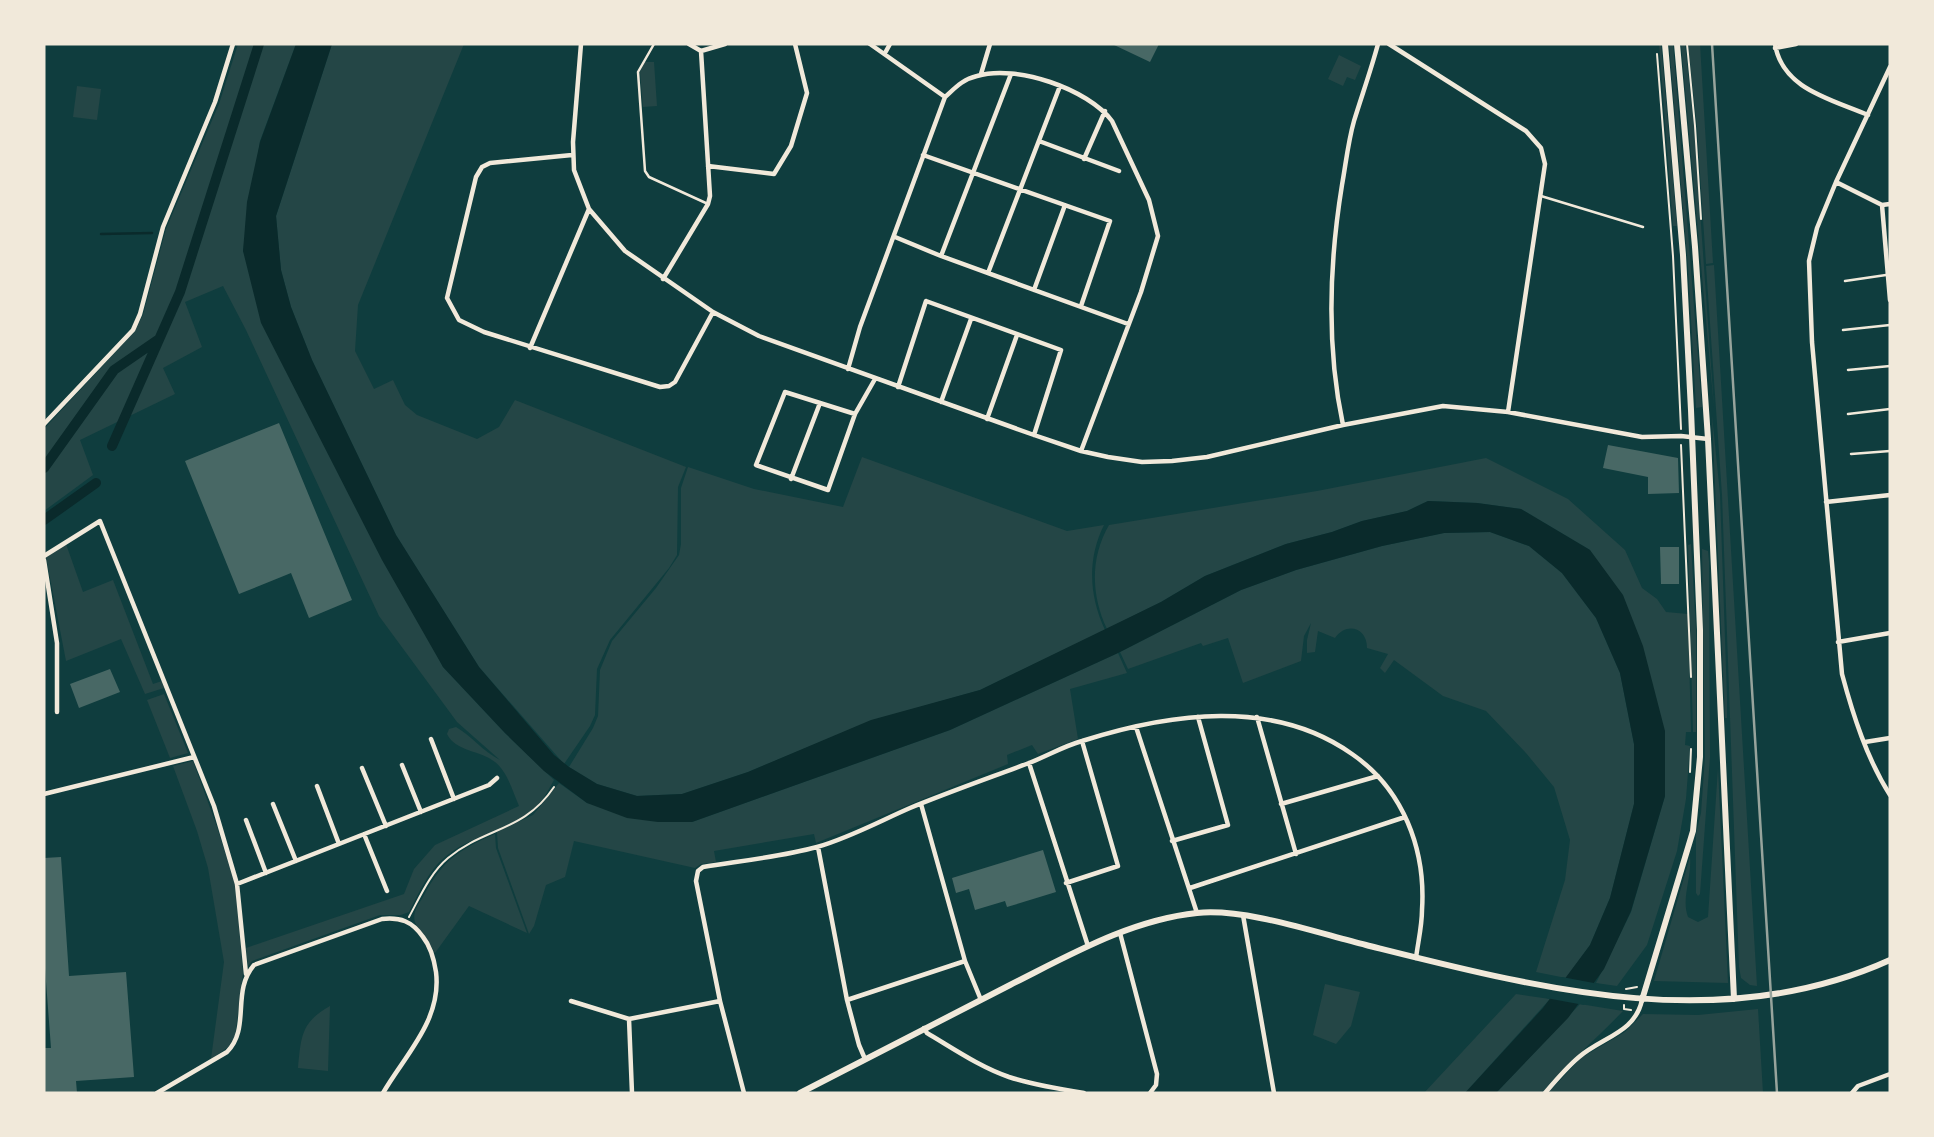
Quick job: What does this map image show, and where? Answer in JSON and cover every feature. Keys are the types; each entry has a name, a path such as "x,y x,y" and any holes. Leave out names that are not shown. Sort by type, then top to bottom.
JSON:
{"street":[{"path":"44,424 133,330 140,314 163,227 215,102 233,44"},
{"path":"580,44 572,155 575,170 589,209 625,251 713,312 768,339 1081,452 1142,462 1207,457 1343,425 1443,406 1508,412 1642,437 1692,436 1708,439"},
{"path":"689,44 701,51 725,44"},
{"path":"708,166 774,174 791,146 807,93 794,44"},
{"path":"870,44 945,97"},
{"path":"885,53 890,44"},
{"path":"981,74 990,44"},
{"path":"1343,425 1336,393 1329,309 1332,253 1349,143 1378,44"},
{"path":"1389,44 1526,131 1541,148 1545,164 1541,196 1528,267 1508,412"},
{"path":"1545,1093 1579,1056 1631,1023 1638,1014 1687,855 1696,812 1700,757 1700,631 1683,255 1665,44"},
{"path":"1677,44 1708,439 1734,999"},
{"path":"1796,44 1775,46 1783,69 1796,83 1868,115"},
{"path":"663,279 709,204 701,51"},
{"path":"1890,67 1887,81 1836,182 1817,228 1808,278 1842,674 1852,711 1890,795"},
{"path":"848,369 860,327 945,97 961,82 981,74 1010,74 1060,86 1086,98 1105,111 1121,138 1149,200 1158,236 1141,292 1081,452"},
{"path":"941,256 1010,74"},
{"path":"988,273 1060,86"},
{"path":"1084,159 1105,111"},
{"path":"1039,141 1119,171"},
{"path":"572,155 490,163 482,167 476,177 447,298 459,320 530,348 660,387 675,382 713,312"},
{"path":"923,155 1110,222 1081,306"},
{"path":"1836,182 1882,205 1890,204"},
{"path":"1034,290 1065,205"},
{"path":"1882,205 1890,300"},
{"path":"530,348 589,209"},
{"path":"895,237 1128,324"},
{"path":"898,387 926,301 1061,349 1034,435"},
{"path":"941,402 971,319"},
{"path":"987,419 1017,335"},
{"path":"855,415 785,391 756,465 828,490 855,415 875,379"},
{"path":"791,479 820,402"},
{"path":"1826,502 1890,495"},
{"path":"57,712 57,643 44,558 100,521 214,806 237,884 246,974 241,990 238,1037 234,1045 227,1052 157,1093"},
{"path":"1838,642 1890,633"},
{"path":"744,1093 720,1001 696,876 703,867 818,846 1082,741 1136,727 1198,717 1257,717 1291,723 1346,749 1378,776 1397,799 1414,838 1423,911 1416,958"},
{"path":"1172,841 1228,825 1198,717"},
{"path":"1257,717 1296,854"},
{"path":"1136,727 1198,913"},
{"path":"1865,743 1890,738"},
{"path":"431,739 454,799"},
{"path":"1066,883 1118,866 1082,741"},
{"path":"44,794 194,757"},
{"path":"1029,762 1088,946"},
{"path":"402,765 421,812"},
{"path":"362,768 386,826"},
{"path":"1281,804 1378,776"},
{"path":"237,884 489,785 497,778"},
{"path":"317,786 339,844"},
{"path":"273,804 296,861"},
{"path":"921,804 965,961 981,1000"},
{"path":"1190,888 1405,817"},
{"path":"246,820 266,873"},
{"path":"364,834 387,891"},
{"path":"818,846 847,1000 865,1059"},
{"path":"800,1093 1088,946 1120,932 1163,919 1198,913 1243,915 1416,958 1534,983 1642,1000 1768,996 1826,984 1890,960"},
{"path":"1243,915 1274,1093"},
{"path":"246,974 254,965 382,919 407,921 428,942 434,959 437,979 435,1002 415,1046 383,1093"},
{"path":"1120,932 1157,1074 1156,1085 1150,1093"},
{"path":"847,1000 965,961"},
{"path":"571,1001 629,1019 720,1001"},
{"path":"629,1019 632,1093"},
{"path":"924,1028 973,1060 1007,1077 1044,1087 1084,1093"},
{"path":"1852,1093 1858,1086 1890,1073"}],"lane":[{"path":"654,44 638,72 645,171 649,177 709,204"},
{"path":"1541,196 1643,227"},
{"path":"1845,281 1890,275"},
{"path":"1843,330 1890,325"},
{"path":"1848,370 1890,366"},
{"path":"1848,414 1890,409"},
{"path":"1850,454 1890,451"}],"path":[{"path":"1656,44 1673,256 1691,680"},
{"path":"1690,773 1691,746"},
{"path":"407,921 435,871 445,860 468,844 533,813 554,787"},
{"path":"1626,988 1636,988 1639,981"}],"shaded area":[{"path":"238,44 296,44 260,141 243,251 443,667 554,780 532,811 511,824 465,843 445,857 429,876 409,912 401,915 380,915 252,961 248,966 246,948 404,894 414,869 435,845 519,806 503,771 495,762 462,748 451,740 447,734 449,729 456,727 500,760 457,722 379,616 223,286 185,302 202,347 163,368 175,394 80,440 93,475 44,511 44,429 135,331 143,315 166,229 219,104"},
{"path":"296,44 332,44 276,216 281,270 291,307 312,360 396,535 479,667 554,755 569,767 597,784 637,796 682,794 748,772 871,720 980,690 1161,602 1205,576 1286,544 1362,521 1407,511 1428,501 1477,503 1521,509 1590,550 1623,595 1643,646 1665,731 1665,796 1631,911 1604,969 1568,1018 1496,1093 1465,1093 1543,1008 1590,945 1610,898 1634,804 1634,744 1620,673 1596,618 1562,573 1529,546 1490,532 1444,533 1382,546 1296,570 1241,590 1118,653 950,730 692,822 627,818 587,803 544,771 443,667 382,560 261,323 243,251 247,202 260,142"},
{"path":"332,44 464,44 358,305 355,351 374,389 393,380 405,405 417,415 477,439 499,427 515,400 686,467 678,487 677,555 610,640 597,669 595,715 564,764 479,667 396,535 312,360 291,307 281,270 276,216"},
{"path":"1661,44 1677,226 1673,226"},
{"path":"1669,44 1673,44 1702,407 1696,408 1688,267"},
{"path":"1681,44 1685,44 1694,126 1714,408"},
{"path":"1688,44 1700,44 1713,263 1706,264 1697,127"},
{"path":"1339,55 1361,66 1355,80 1347,77 1343,86 1328,79"},
{"path":"644,62 654,62 657,106 643,107 640,72"},
{"path":"77,86 101,89 97,120 73,117"},
{"path":"1714,265 1757,986 1750,985 1741,978 1739,967 1722,495 1706,266"},
{"path":"1712,415 1720,494 1727,718 1725,718"},
{"path":"862,457 1067,531 1104,525 1095,551 1092,578 1096,604 1105,630 980,690 871,721 748,772 682,794 637,796 597,784 569,767 598,716 600,670 612,641 656,588 679,555 681,488 688,467 754,489 843,507"},
{"path":"1486,458 1568,499 1625,550 1642,588 1657,599 1666,612 1688,614 1691,732 1686,732 1685,745 1690,746 1686,799 1677,851 1647,945 1617,986 1596,983 1631,912 1665,796 1590,550 1521,509 1477,503 1428,501 1407,511 1362,521 1286,544 1205,576 1107,629 1098,603 1096,563 1098,550 1109,525 1317,491"},
{"path":"1490,532 1529,546 1562,573 1596,618 1620,673 1634,744 1634,804 1610,898 1590,945 1566,978 1536,972 1565,880 1570,840 1554,787 1486,711 1443,696 1394,660 1385,673 1380,668 1388,654 1367,648 1364,635 1355,629 1345,630 1335,638 1318,631 1315,652 1307,653 1311,623 1304,636 1301,661 1243,683 1228,638 1203,646 1201,643 1128,669 1120,652 1241,590 1296,570 1382,546 1444,533"},
{"path":"66,544 83,592 113,580 153,684 162,681 164,688 145,694 121,639 66,661 46,557"},
{"path":"1691,544 1696,629 1696,732 1693,732 1688,545"},
{"path":"1702,549 1708,551 1709,561 1710,757 1698,896 1696,834 1701,813 1705,757"},
{"path":"1118,653 1127,673 1070,689 1078,739 1038,754 1032,745 1007,755 1008,764 816,843 814,834 714,851 716,862 701,864 695,868 574,841 565,877 546,885 534,926 529,934 498,848 497,832 533,815 559,783 587,803 692,822 950,730"},
{"path":"164,694 188,753 170,758 147,700"},
{"path":"193,761 235,884 243,973 235,1037 231,1045 211,1059 224,962 208,868 173,766"},
{"path":"1718,768 1728,983 1654,981 1690,857 1686,903 1688,917 1698,922 1708,917"},
{"path":"495,834 496,848 527,933 469,906 435,953 415,922 417,906 444,865 461,851"},
{"path":"1325,984 1360,992 1351,1026 1336,1044 1313,1035"},
{"path":"1516,994 1550,999 1465,1093 1424,1093"},
{"path":"1580,1004 1623,1011 1542,1093 1496,1093"},
{"path":"330,1006 328,1071 298,1068 304,1031 313,1018"},
{"path":"1758,1009 1763,1093 1548,1093 1581,1058 1625,1032 1643,1014 1698,1015"}],"pier":[{"path":"1562,977 1599,984 1584,1005 1546,998"}],"building":[{"path":"1112,44 1159,44 1150,62"},
{"path":"279,423 352,600 309,618 291,573 239,594 185,461"},
{"path":"1608,445 1678,458 1679,493 1648,494 1648,477 1603,468"},
{"path":"1660,547 1679,547 1679,584 1661,584"},
{"path":"110,669 120,692 79,708 70,684"},
{"path":"1043,850 1056,892 1007,907 1005,901 975,910 969,889 956,893 952,878"},
{"path":"61,857 69,976 126,972 134,1077 76,1081 77,1093 44,1093 44,1048 51,1048 44,955 44,858"}],"waterway":[{"path":"112,446 180,292 259,44"},
{"path":"101,234 152,233"},
{"path":"44,468 114,370 159,339"},
{"path":"44,520 96,483"}],"railway":[{"path":"1712,44 1777,1093"}]}
